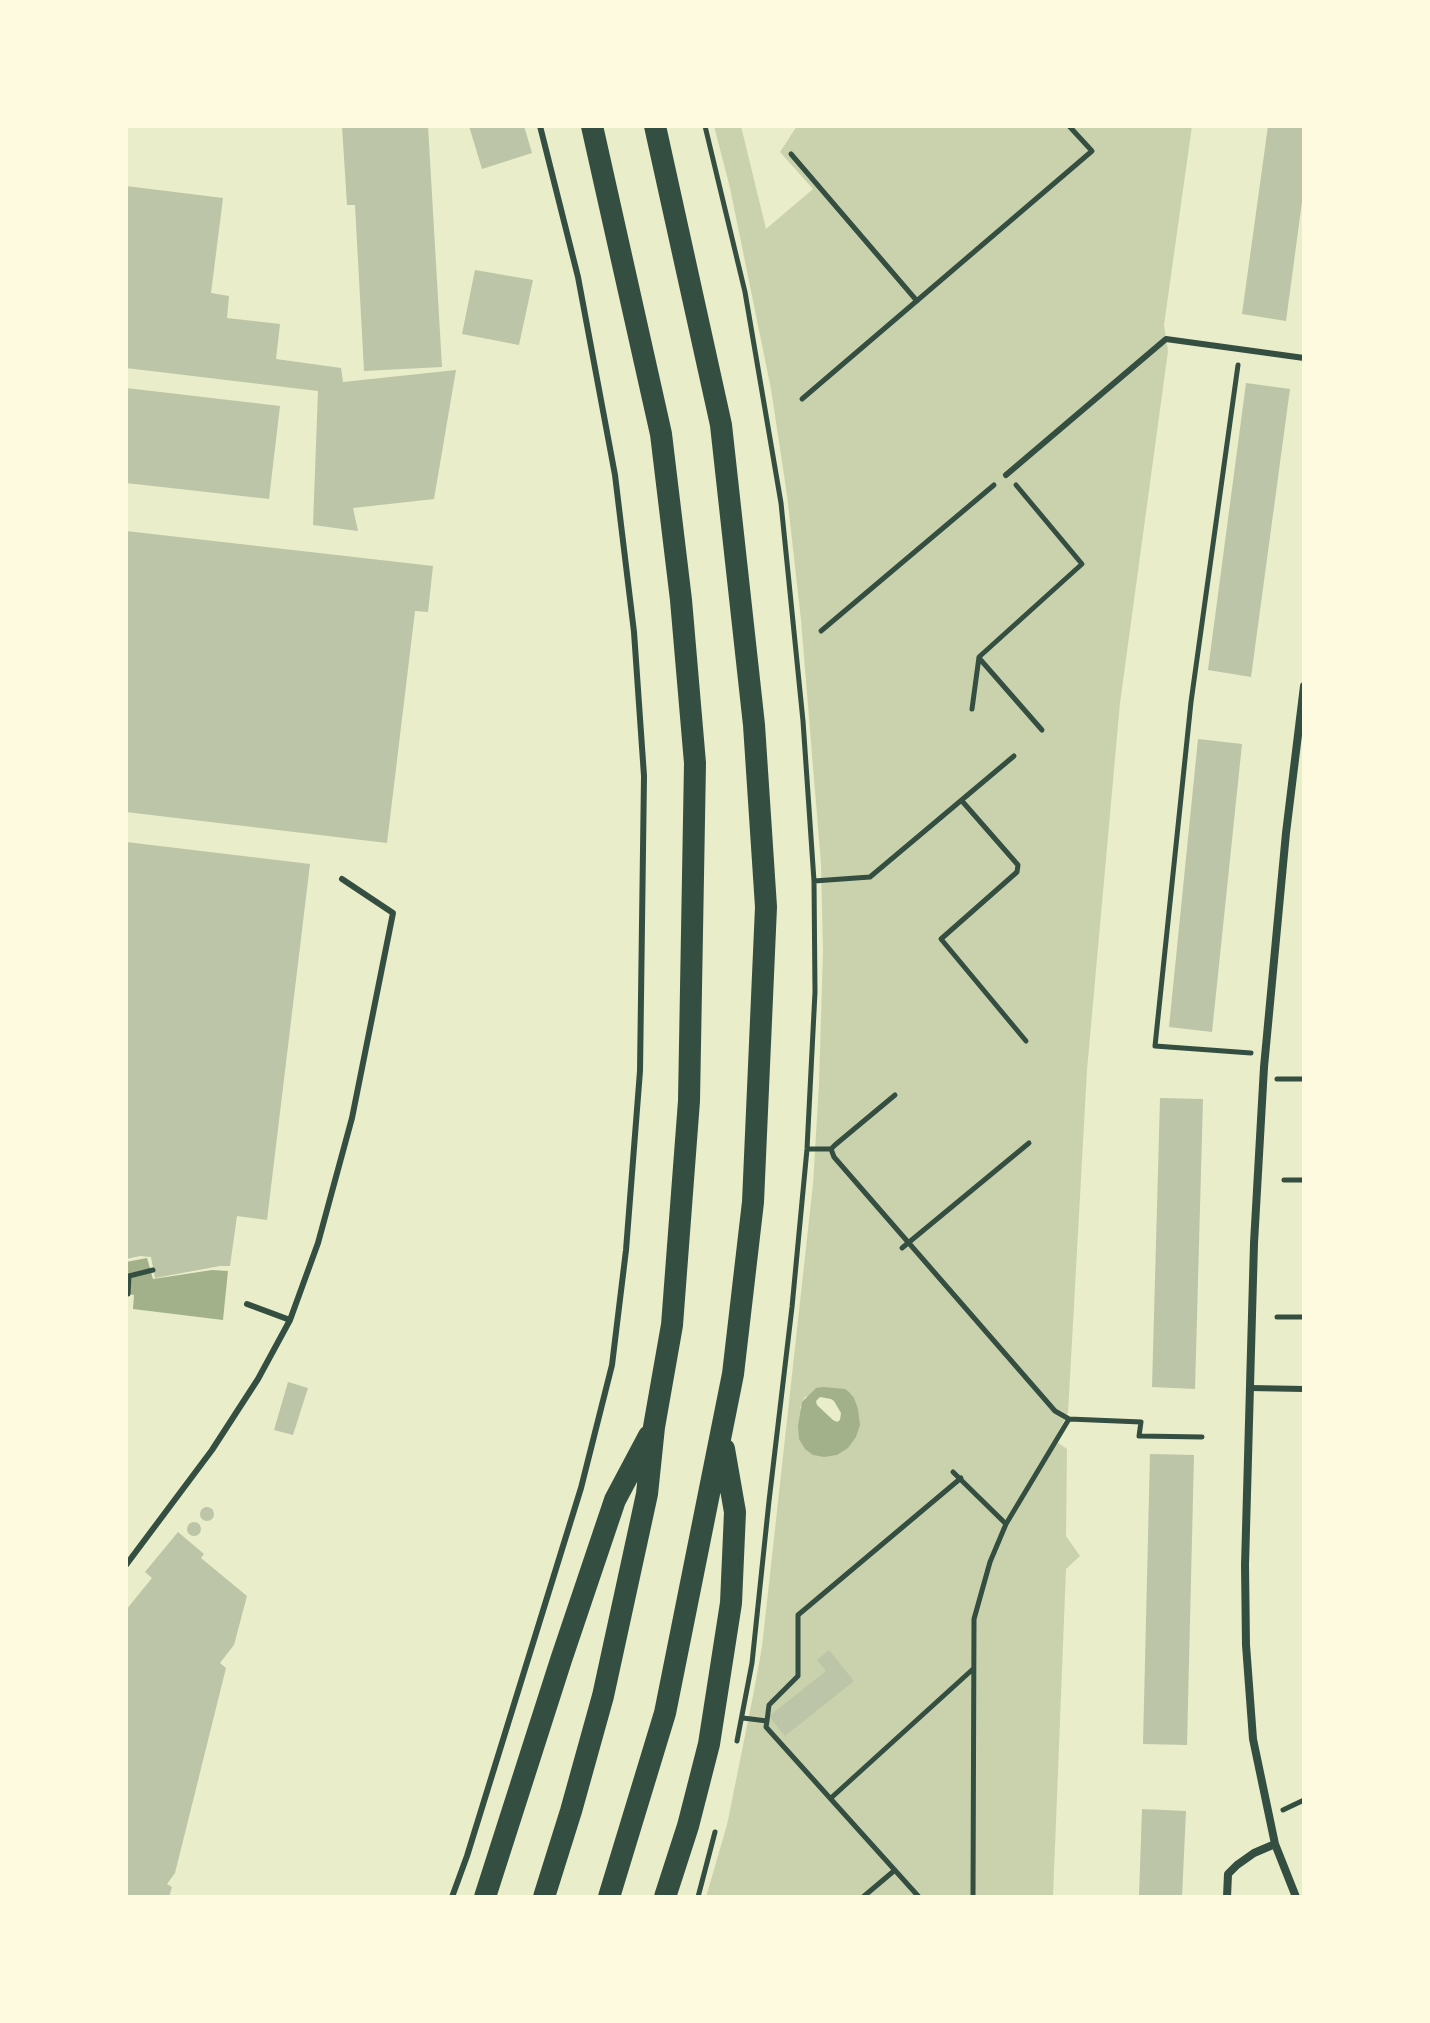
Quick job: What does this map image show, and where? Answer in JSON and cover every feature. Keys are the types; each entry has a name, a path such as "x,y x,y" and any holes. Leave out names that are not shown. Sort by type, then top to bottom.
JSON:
{"highway":[{"path":"544,1897 603,1696 647,1494 654,1427 672,1325 689,1101 695,763 681,600 661,434 592,126"},
{"path":"609,1897 665,1713 733,1374 753,1202 766,907 754,725 721,425 655,126"},
{"path":"485,1897 615,1500 654,1427"},
{"path":"665,1897 688,1826 709,1744 731,1603 735,1512 721,1437"}],"street":[{"path":"1296,1897 1275,1844 1253,1739 1246,1645 1245,1565 1254,1243 1264,1079 1283,863 1304,686"},
{"path":"1227,1897 1228,1874 1254,1853 1275,1844"}],"lane":[{"path":"452,1897 581,1488 612,1365 626,1250 640,1071 644,776 634,632 615,475 578,277 540,126"},
{"path":"1006,475 1166,339 1304,358"},
{"path":"126,1565 212,1450 258,1379 290,1320 318,1243 352,1118 393,913 342,879"},
{"path":"247,1304 290,1320"},
{"path":"1250,1388 1304,1389"}],"path":[{"path":"802,399 1092,151 1069,126"},
{"path":"791,154 917,301"},
{"path":"1241,348 1191,702 1155,1046 1266,1053"},
{"path":"821,631 1006,475 1082,564 979,657 972,709"},
{"path":"979,657 1042,730"},
{"path":"814,881 870,877 1014,756"},
{"path":"962,801 1018,865 1017,872 941,939 1026,1041"},
{"path":"1264,1079 1304,1079"},
{"path":"807,1149 831,1149 895,1095"},
{"path":"902,1248 1029,1143"},
{"path":"831,1149 834,1157 1055,1411 1069,1419 1141,1422 1139,1436 1202,1437"},
{"path":"1284,1180 1304,1180"},
{"path":"128,1294 129,1276 153,1270"},
{"path":"1277,1317 1304,1317"},
{"path":"973,1897 974,1619 990,1562 1006,1524 1069,1419"},
{"path":"953,1472 1006,1524"},
{"path":"919,1897 766,1727 769,1705 798,1676 798,1615 961,1478"},
{"path":"831,1798 974,1669"},
{"path":"743,1718 767,1721"},
{"path":"863,1897 895,1870"}],"shaded area":[{"path":"714,126 741,126 766,229 813,189 780,152 797,126 1192,126 1164,325 1168,351 1120,703 1087,1070 1068,1413 1054,1440 1067,1449 1066,1536 1080,1556 1066,1569 1053,1897 706,1897 727,1825 762,1647 813,1184 823,951 821,864 801,620 787,495 771,389 730,188","holes":["849,1392 837,1455 800,1408 805,1397"]},
{"path":"147,1258 153,1279 212,1270 228,1271 223,1320 133,1309 134,1295 126,1294 126,1262"},
{"path":"816,1388 845,1389 854,1398 858,1409 860,1425 856,1437 848,1448 837,1455 813,1455 799,1439 802,1402","holes":["820,1397 831,1399 841,1413 837,1422 816,1401"]}],"building":[{"path":"342,126 428,126 442,367 364,371 355,205 347,205"},
{"path":"469,126 524,126 532,153 482,169"},
{"path":"1268,126 1304,126 1304,187 1286,321 1242,314"},
{"path":"126,186 223,198 211,293 229,296 227,318 280,324 276,359 341,368 343,382 456,370 434,499 353,508 358,531 313,525 318,391 126,368"},
{"path":"475,270 533,280 519,345 462,334"},
{"path":"1246,383 1290,389 1251,677 1208,670"},
{"path":"126,388 280,406 269,499 126,483"},
{"path":"126,531 433,566 428,612 415,611 387,843 126,812"},
{"path":"1198,739 1242,744 1212,1032 1169,1027"},
{"path":"126,842 310,864 267,1220 237,1216 230,1266 155,1278 151,1257 126,1259"},
{"path":"1160,1098 1203,1099 1195,1389 1152,1387"},
{"path":"288,1382 308,1388 293,1435 274,1430"},
{"path":"1150,1454 1194,1455 1187,1745 1143,1744"},
{"path":"207,1507 214,1514 207,1521 200,1514"},
{"path":"194,1522 201,1529 194,1536 187,1529"},
{"path":"178,1532 204,1554 201,1558 247,1596 234,1645 220,1663 226,1668 175,1873 167,1884 172,1887 169,1897 126,1897 126,1610 152,1578 145,1572"},
{"path":"829,1650 854,1681 785,1736 769,1716 826,1671 817,1660"},
{"path":"1142,1809 1186,1811 1182,1897 1139,1897"}]}
